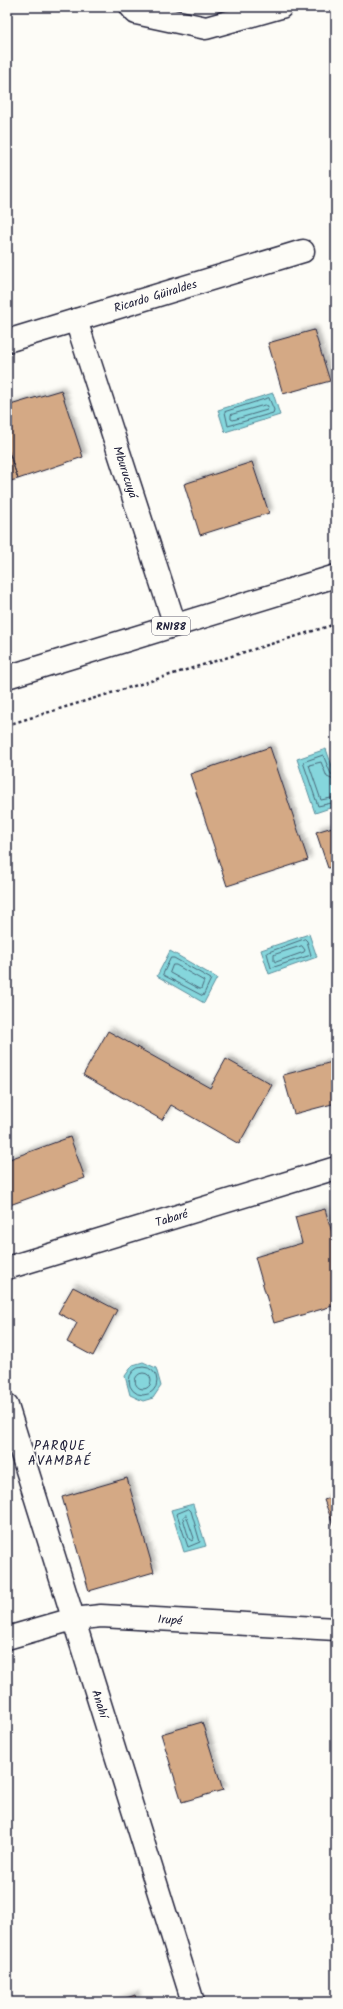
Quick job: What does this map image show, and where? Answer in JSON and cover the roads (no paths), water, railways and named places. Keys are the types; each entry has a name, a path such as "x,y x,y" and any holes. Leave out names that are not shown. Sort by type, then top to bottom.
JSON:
{"street":[{"path":"131,7 136,13 206,28 280,7"},
{"name":"Ricardo Güiraldes","path":"7,341 303,251"},
{"name":"Mburucuyá","path":"76,320 175,625"},
{"name":"RN188","path":"7,677 336,576"},
{"name":"Tabaré","path":"7,1268 336,1168"},
{"name":"Anahí","path":"7,1406 72,1619 193,2002"},
{"name":"Irupé","path":"7,1638 72,1619 101,1616 336,1629"}],"water":[{"path":"273,393 280,415 225,432 218,410"},
{"path":"326,749 336,777 336,806 315,813 297,759"},
{"path":"309,934 317,957 269,974 261,950"},
{"path":"170,951 217,978 204,1003 157,976"},
{"path":"143,1362 156,1368 161,1386 153,1398 143,1401 130,1395 125,1376 133,1365"},
{"path":"193,1504 206,1546 184,1552 171,1510"}],"district":[{"name":"PARQUE AVAMBAÉ","path":"60,1452"}]}
